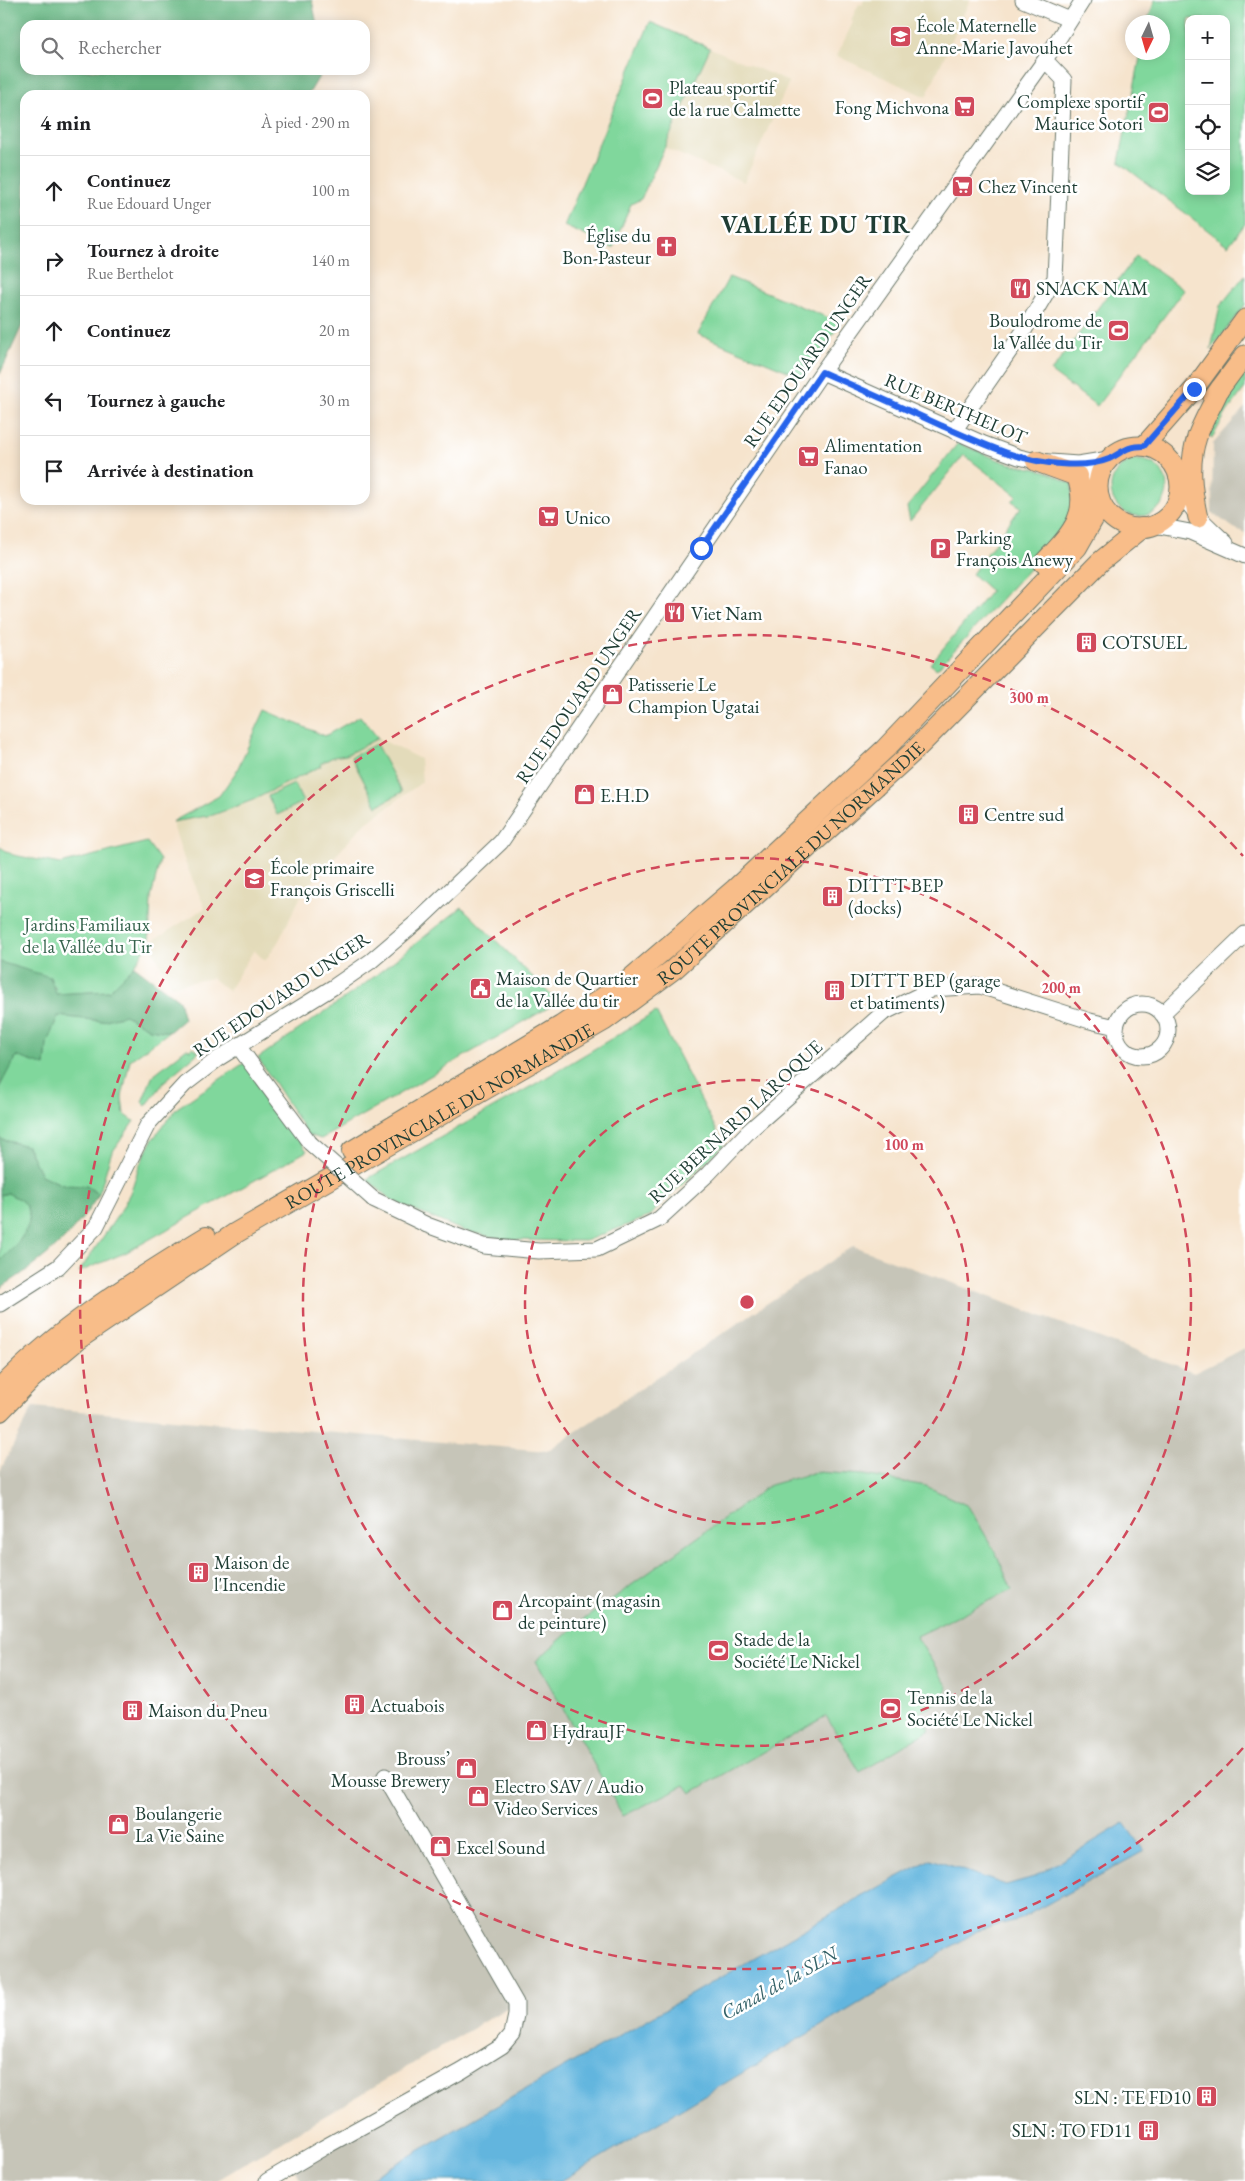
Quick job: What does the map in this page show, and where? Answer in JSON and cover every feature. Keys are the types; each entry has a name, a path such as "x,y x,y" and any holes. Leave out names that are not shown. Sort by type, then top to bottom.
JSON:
{"highway":[{"path":"838,793 876,745 1060,545 1074,526 1082,507 1082,491 1077,476 1036,461"},
{"name":"ROUTE PROVINCIALE DU NORMANDIE","path":"0,1389 23,1365 65,1329 112,1295 561,1026 629,980 735,889 885,749 1077,547 1100,501"},
{"name":"ROUTE PROVINCIALE DU NORMANDIE","path":"0,1411 32,1378 77,1340 234,1234 605,1020 674,969 914,751 1100,562 1148,527"}],"main road":[{"path":"1144,446 1194,389 1245,319"},
{"path":"1176,470 1190,434 1220,388 1245,355"},
{"path":"1198,518 1192,492 1192,474 1197,438 1220,388"},
{"path":"1144,446 1163,454 1176,470 1180,489 1178,500 1164,520 1148,527 1126,526 1112,518 1100,501 1098,487 1101,468 1109,459 1126,448 1144,446"}],"street":[{"path":"1023,0 1070,20"},
{"name":"RUE EDOUARD UNGER","path":"0,1304 58,1267 96,1227 148,1124 156,1113 185,1084 238,1046 335,986 371,961 418,921 501,842 822,372 1045,60 1083,0"},
{"path":"954,431 1025,329 1055,278 1064,80 1045,60"},
{"name":"RUE BERTHELOT","path":"822,372 954,431 1019,457 1036,461 1078,464 1109,459"},
{"path":"1078,464 1092,482 1100,501"},
{"path":"1180,489 1187,505 1198,518 1241,554"},
{"path":"1148,527 1190,532 1241,554"},
{"path":"1162,1014 1245,934"},
{"name":"RUE BERNARD LAROQUE","path":"238,1046 310,1143 373,1199 427,1226 484,1246 539,1251 597,1248 659,1219 708,1174 749,1131 883,1013 932,989 980,986 1090,1021 1116,1027"},
{"path":"1139,1004 1156,1008 1162,1014 1167,1021 1167,1038 1157,1052 1149,1055 1132,1055 1125,1050 1116,1036 1116,1027 1118,1018 1123,1011 1139,1004"},
{"path":"267,2181 322,2148 462,2071 502,2046 512,2034 516,2016 516,2003 385,1776"}],"shaded area":[{"name":"École Maternelle Anne-Marie Javouhet","path":"864,0 970,0 926,97 837,56 853,22 851,20 859,4 862,5"},
{"path":"710,48 789,82 744,182 665,148"},
{"path":"1245,407 1245,533 1212,513 1213,444"},
{"name":"École primaire François Griscelli","path":"378,738 420,759 422,782 362,826 302,894 278,942 265,961 254,950 228,991 212,978 172,986 149,943 205,908 185,862 172,822 213,815 253,800 321,766 320,764 333,757 346,755"},
{"path":"853,1246 1194,1373 1245,1348 1245,2181 302,2181 292,2166 502,2046 515,2003 215,2181 0,2181 0,1471 33,1407 547,1451"}],"green space":[{"path":"0,0 312,0 316,20 20,20 20,75 320,75 311,90 20,90 20,330 0,374"},
{"name":"Complexe sportif Maurice Sotori","path":"1155,0 1245,0 1245,224 1228,246 1119,162 1140,60 1170,60 1170,15 1150,15"},
{"name":"Plateau sportif de la rue Calmette","path":"650,22 710,48 641,199 631,204 613,248 564,226"},
{"name":"Boulodrome de la Vallée du Tir","path":"1136,256 1184,290 1097,406 1051,372"},
{"path":"1245,275 1245,305 1211,349 1220,306"},
{"path":"729,277 841,323 802,377 698,334"},
{"path":"1245,366 1245,388 1227,412 1212,438 1204,431"},
{"path":"958,443 1004,462 1045,471 1072,484 1071,516 1031,567 937,669 930,664 991,591 972,574 1021,507 1012,501 1017,496 964,455 910,521 907,507"},
{"path":"1133,460 1145,460 1155,464 1163,472 1167,488 1163,504 1155,512 1145,516 1133,516 1123,512 1115,504 1111,494 1111,482 1115,472 1123,464"},
{"path":"265,710 325,736 360,716 378,738 346,755 333,757 320,764 321,766 253,800 213,815 172,822 219,796 236,772"},
{"path":"376,744 402,792 377,806 351,757"},
{"path":"294,784 303,802 277,815 268,796"},
{"name":"Jardins Familiaux de la Vallée du Tir","path":"147,842 160,860 151,898 149,943 134,966 109,991 55,994 55,987 0,962 0,847 13,855 60,864"},
{"path":"462,907 558,1002 321,1139 308,1135 258,1058 362,986"},
{"path":"0,962 50,977 56,994 109,991 134,966 179,1000 184,1019 169,1032 150,1029 125,1015 102,1021 58,1016 47,1043 45,1066 16,1056 0,1086"},
{"path":"656,1012 724,1145 648,1217 585,1241 507,1240 464,1231 392,1201 367,1179 537,1083"},
{"path":"125,1015 150,1029 169,1032 130,1060 122,1097 124,1114 134,1121 111,1154 99,1194 86,1186 63,1185 41,1175 27,1146 0,1139 0,1086 16,1055 45,1066 47,1043 58,1016 102,1021"},
{"path":"193,1047 199,1052 166,1080 146,1106 142,1102 153,1075 187,1048 190,1050"},
{"path":"244,1063 307,1151 127,1252 79,1272 120,1212 131,1191 139,1166 152,1140 177,1108"},
{"path":"0,1139 27,1146 41,1175 63,1185 86,1186 99,1194 79,1222 56,1247 29,1269 0,1288 0,1261 24,1234 28,1226 29,1217 28,1209 22,1201 8,1193 0,1195"},
{"path":"8,1193 22,1201 28,1209 28,1226 19,1241 0,1261 0,1195"},
{"path":"816,1472 864,1475 926,1486 968,1506 996,1553 1012,1590 916,1636 948,1687 941,1700 920,1712 930,1730 860,1772 826,1716 691,1793 685,1785 623,1816 536,1661 579,1623 770,1485"}],"water":[{"name":"Canal de la SLN","path":"1124,1823 1144,1851 1020,1919 977,1931 561,2181 366,2181 857,1899 931,1859 1006,1885 1034,1877"}],"place":[{"name":"École Maternelle Anne-Marie Javouhet","path":"900,36"},
{"name":"Plateau sportif de la rue Calmette","path":"653,98"},
{"name":"Fong Michvona","path":"965,107"},
{"name":"Complexe sportif Maurice Sotori","path":"1159,112"},
{"name":"Chez Vincent","path":"962,186"},
{"name":"Église du Bon-Pasteur","path":"667,246"},
{"name":"SNACK NAM","path":"1020,288"},
{"name":"Boulodrome de la Vallée du Tir","path":"1118,331"},
{"name":"Alimentation Fanao","path":"808,456"},
{"name":"Unico","path":"549,517"},
{"name":"Parking François Anewy","path":"940,548"},
{"name":"Viet Nam","path":"675,613"},
{"name":"COTSUEL","path":"1086,642"},
{"name":"Patisserie Le Champion Ugatai","path":"612,695"},
{"name":"E.H.D","path":"584,795"},
{"name":"Centre sud","path":"968,814"},
{"name":"École primaire François Griscelli","path":"254,878"},
{"name":"DITTT BEP (docks)","path":"832,896"},
{"name":"Maison de Quartier de la Vallée du tir","path":"480,989"},
{"name":"DITTT BEP (garage et batiments)","path":"834,991"},
{"name":"Maison de l'Incendie","path":"198,1573"},
{"name":"Arcopaint (magasin de peinture)","path":"502,1611"},
{"name":"Stade de la Société Le Nickel","path":"718,1650"},
{"name":"Actuabois","path":"354,1705"},
{"name":"Tennis de la Société Le Nickel","path":"891,1708"},
{"name":"Maison du Pneu","path":"132,1710"},
{"name":"HydrauJF","path":"536,1731"},
{"name":"Brouss’ Mousse Brewery","path":"466,1769"},
{"name":"Electro SAV / Audio Video Services","path":"478,1797"},
{"name":"Boulangerie La Vie Saine","path":"119,1824"},
{"name":"Excel Sound","path":"440,1847"},
{"name":"SLN : TE FD10","path":"1207,2097"},
{"name":"SLN : TO FD11","path":"1148,2130"}],"district":[{"name":"VALLÉE DU TIR","path":"816,225"}],"route":[{"path":"701,548 822,372 984,444 1019,457 1060,464 1078,464 1109,459 1126,448 1144,446 1194,389"}]}
